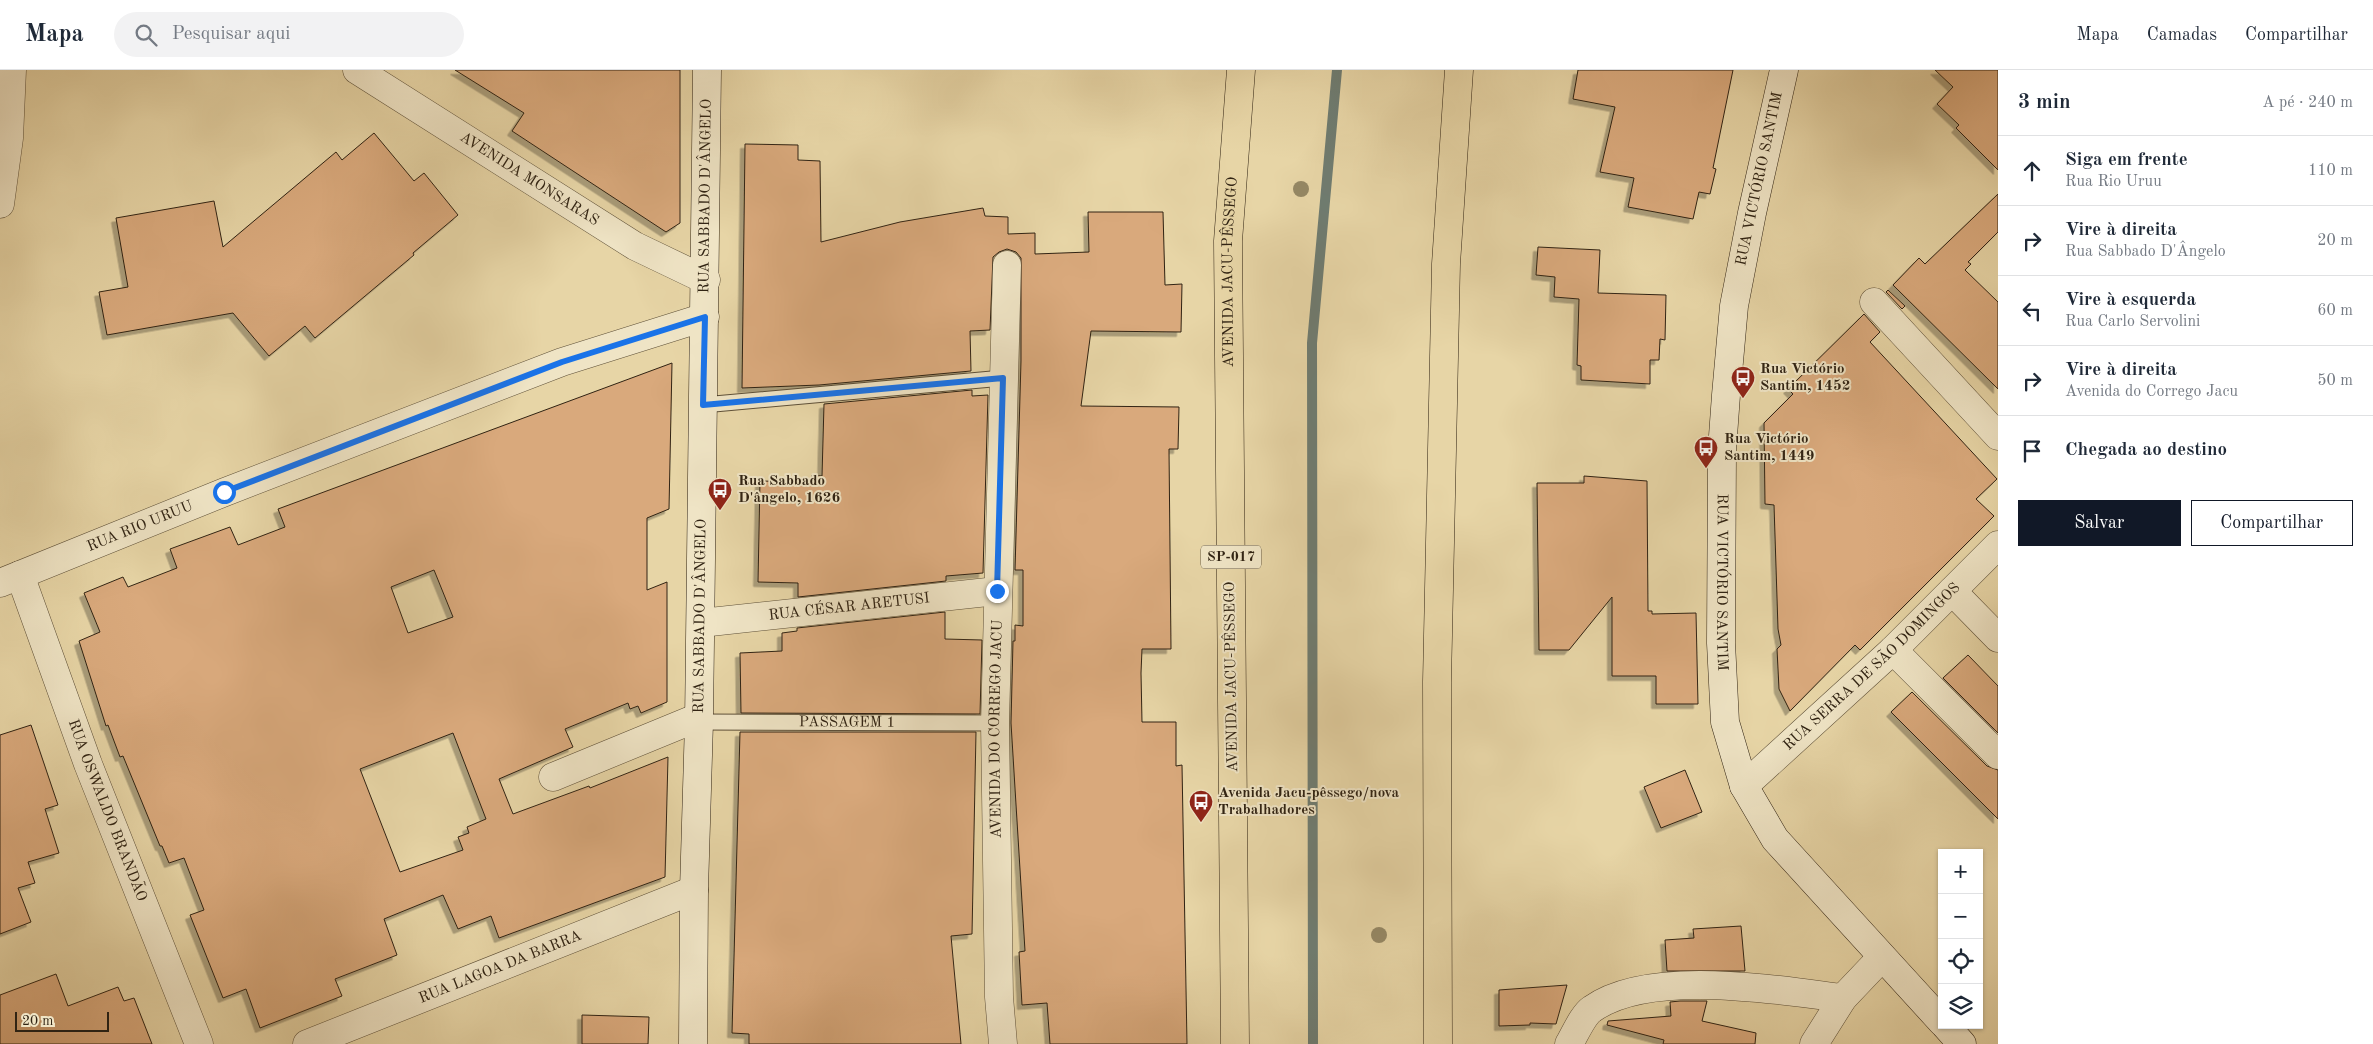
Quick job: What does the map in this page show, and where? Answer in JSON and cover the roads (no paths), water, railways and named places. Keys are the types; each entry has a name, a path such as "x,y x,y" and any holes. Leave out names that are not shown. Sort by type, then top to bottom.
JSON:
{"highway":[{"name":"AVENIDA JACU-PÊSSEGO","path":"1235,1044 1228,241 1241,70"},
{"path":"1438,1044 1437,692 1446,274 1459,70"}],"street":[{"path":"0,204 9,138 12,70"},
{"name":"AVENIDA MONSARAS","path":"357,70 635,246 706,280"},
{"name":"RUA SABBADO D'ÂNGELO","path":"694,1044 694,890 701,623 707,70"},
{"name":"RUA VICTÓRIO SANTIM","path":"1784,70 1752,213 1734,306 1723,441 1721,643 1725,722 1744,786 1775,839 1881,958 1938,1018"},
{"name":"AVENIDA DO CORREGO JACU","path":"1003,1044 999,997 995,723 1007,265"},
{"path":"1874,302 1998,436"},
{"name":"RUA RIO URUU","path":"10,579 224,492 562,362 705,317"},
{"name":"RUA SERRA DE SÃO DOMINGOS","path":"1744,786 1893,650 1998,545"},
{"name":"RUA OSWALDO BRANDÃO","path":"10,579 88,764 199,1044"},
{"name":"RUA CÉSAR ARETUSI","path":"701,623 997,591"},
{"path":"1952,591 1998,638"},
{"path":"1893,650 1998,755"},
{"path":"553,777 699,719"},
{"name":"RUA LAGOA DA BARRA","path":"307,1044 694,890"},
{"path":"1814,1044 1844,998 1881,958"},
{"path":"1569,1044 1591,1009 1624,993 1673,986 1737,986 1844,998"},
{"path":"1949,1029 1962,1044"}],"lane":[{"path":"703,405 1003,378"},
{"name":"PASSAGEM 1","path":"699,719 995,723"}],"waterway":[{"path":"1313,1044 1312,343 1337,70"}],"place":[{"name":"Rua Victório Santim, 1452","path":"1743,399"},
{"name":"Rua Victório Santim, 1449","path":"1706,469"},
{"name":"Rua Sabbado D'ângelo, 1626","path":"720,511"},
{"name":"Avenida Jacu-pêssego/nova Trabalhadores","path":"1201,823"}]}
